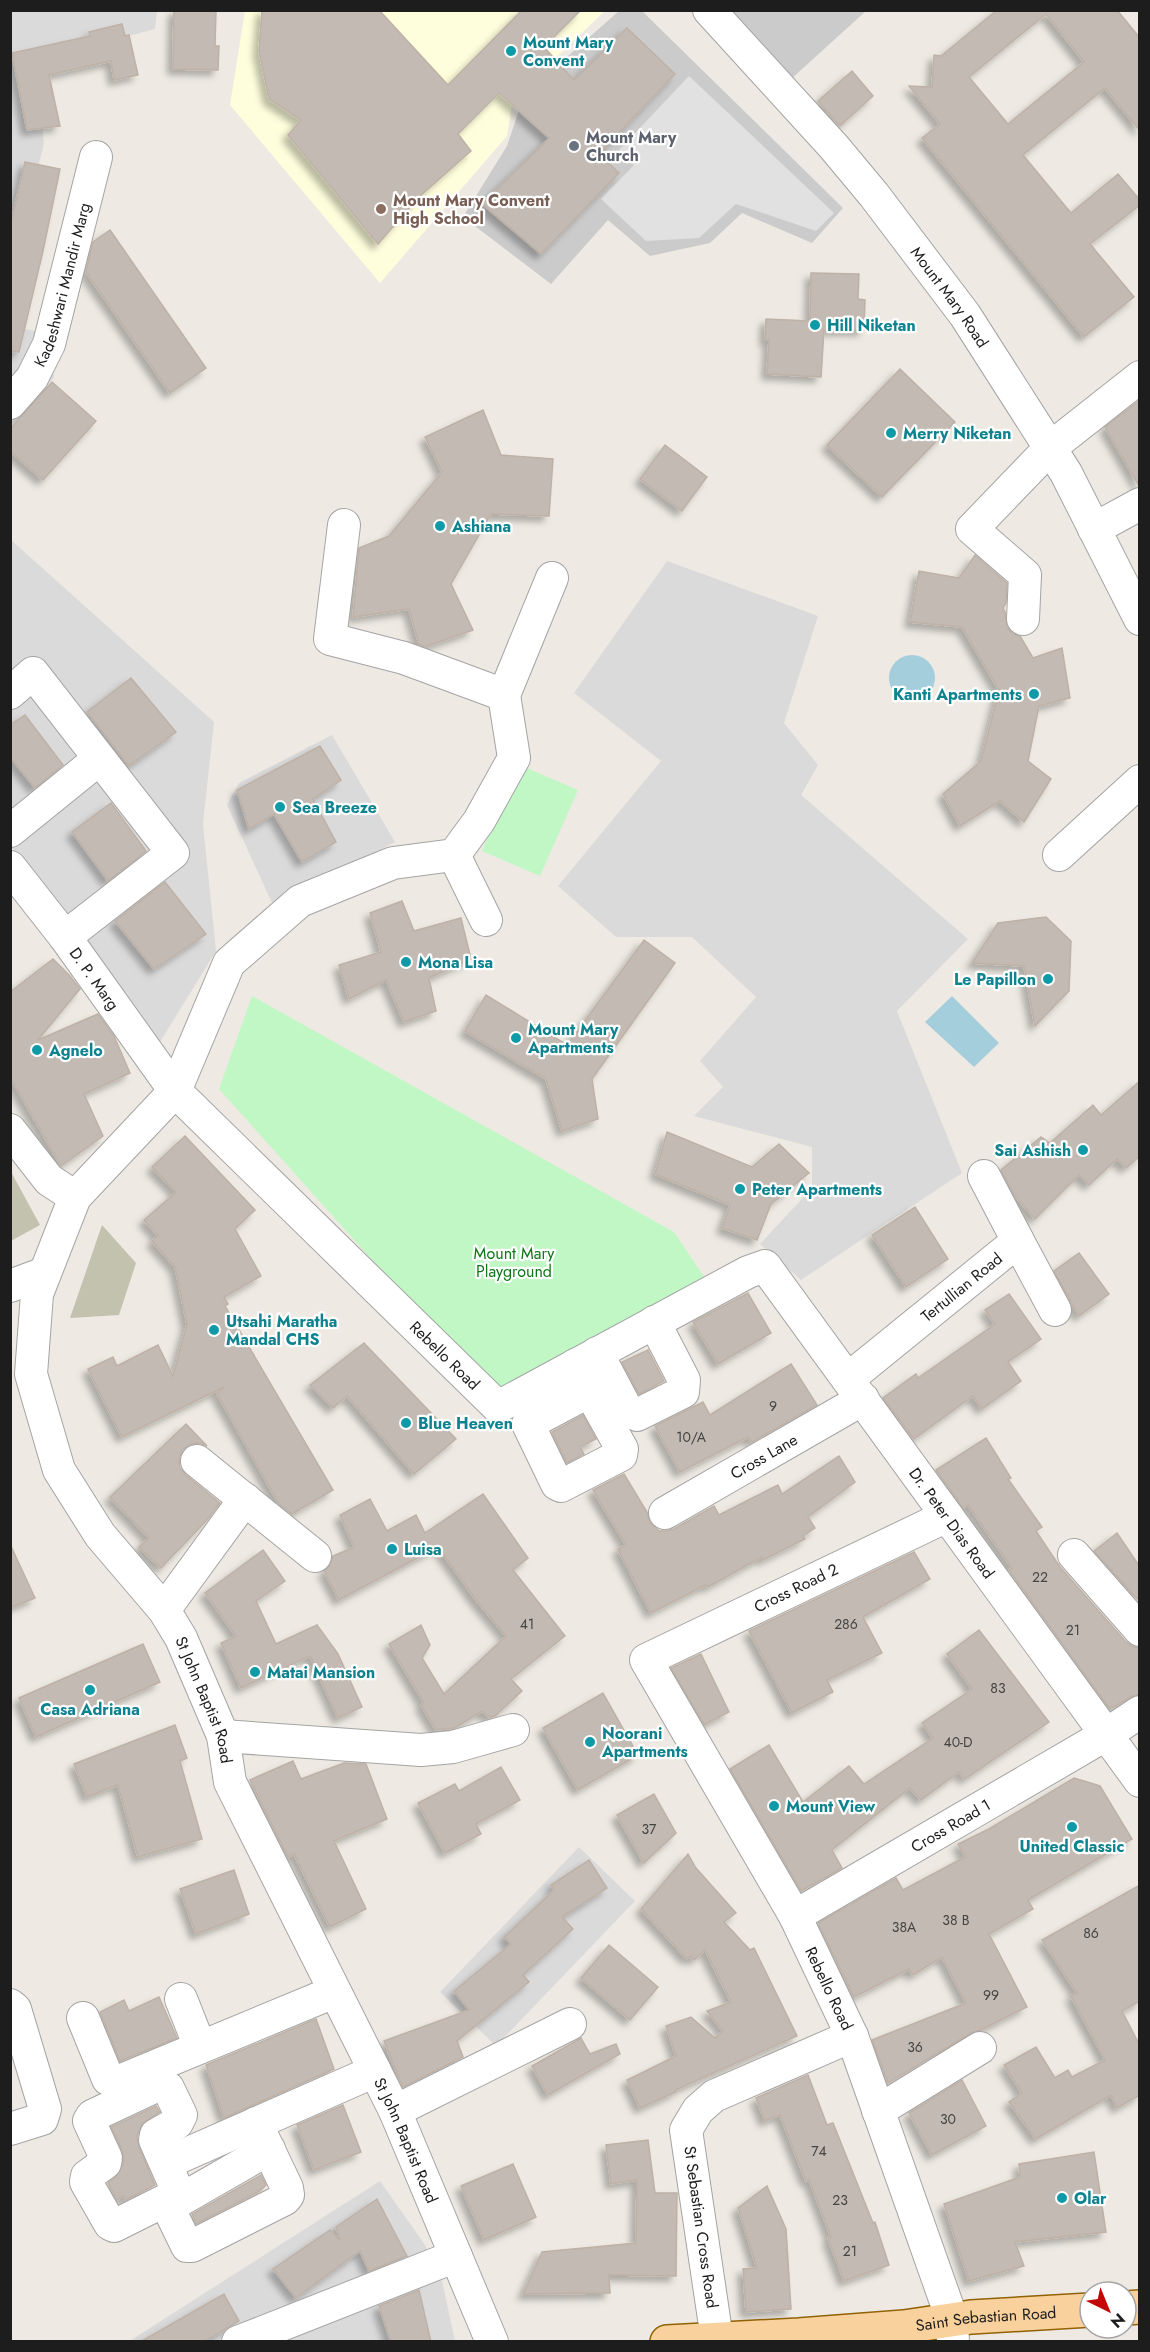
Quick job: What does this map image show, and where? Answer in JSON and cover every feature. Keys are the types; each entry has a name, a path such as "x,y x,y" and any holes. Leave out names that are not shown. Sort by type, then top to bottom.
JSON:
{"main road":[{"name":"Saint Sebastian Road","path":"692,2341 869,2336 904,2327 952,2330 1078,2312"}],"street":[{"name":"Mount Mary Road","path":"710,10 834,147 874,195 965,315 1066,473 1140,619"},
{"name":"Kadeshwari Mandir Marg","path":"10,403 32,378 49,344 96,157"},
{"path":"1023,619 1025,575 972,529 1050,448 1140,377"},
{"path":"1094,529 1140,504"},
{"path":"344,525 330,639 404,658 504,695"},
{"path":"175,1091 229,963 300,901 393,863 454,855 479,821 514,758 504,695 552,578"},
{"path":"10,693 33,673 174,853 65,937"},
{"path":"10,831 99,759"},
{"path":"1059,855 1140,781"},
{"path":"454,855 486,920"},
{"name":"D. P. Marg","path":"10,867 65,937 175,1091"},
{"name":"St John Baptist Road","path":"175,1091 75,1197 37,1294 31,1374 59,1470 100,1535 164,1610 182,1638 223,1736 230,1782 395,2111 492,2342"},
{"name":"Rebello Road","path":"175,1091 498,1407 592,1369 748,1272 765,1266"},
{"path":"10,1130 49,1180 75,1197"},
{"name":"Tertullian Road","path":"856,1389 1018,1241 984,1176"},
{"path":"1018,1241 1055,1310"},
{"name":"Dr. Peter Dias Road","path":"765,1266 1140,1781"},
{"path":"10,1286 45,1273"},
{"path":"592,1369 627,1410 637,1415 683,1392 684,1380 658,1330"},
{"name":"Cross Lane","path":"665,1513 856,1389"},
{"path":"197,1461 315,1556"},
{"path":"164,1610 245,1499"},
{"name":"Cross Road 2","path":"646,1660 947,1516"},
{"path":"1074,1555 1140,1630"},
{"name":"Rebello Road","path":"646,1660 795,1916 852,2036 952,2330"},
{"name":"Cross Road 1","path":"795,1916 1107,1734 1140,1712"},
{"path":"223,1736 421,1750 453,1748 513,1730"},
{"path":"83,2018 106,2074 112,2081 117,2082 334,1992"},
{"path":"181,1999 200,2047"},
{"path":"10,2005 15,2008 45,2109 42,2119 10,2129"},
{"path":"395,2111 570,2024"},
{"name":"St Sebastian Cross Road","path":"692,2341 686,2130 698,2110 714,2096 852,2036"},
{"path":"878,2111 980,2048"},
{"path":"166,2163 263,2136 375,2071"},
{"path":"164,2084 181,2115 177,2123 156,2135 155,2140 166,2163 177,2185 176,2195 114,2226 110,2224 86,2182 87,2176 105,2163 106,2158 89,2121 92,2116 164,2084"},
{"path":"238,2342 456,2256"}],"shaded area":[{"path":"620,10 642,11 843,208 812,243 742,213 710,243 650,256 608,220 551,284 463,217 507,146 524,95"},
{"path":"11,11 157,11 155,29 35,61 44,144 11,270"},
{"name":"Mount Mary Convent High School","path":"245,11 605,11 513,98 507,136 380,283 230,105"},
{"path":"726,11 866,11 791,79"},
{"path":"689,76 834,213 816,231 736,204 699,238 646,241 601,199 634,165 619,150"},
{"path":"11,326 50,334 54,377 21,419 11,425"},
{"path":"11,540 214,722 203,824 216,951 160,1042 11,846"},
{"path":"667,561 818,616 784,723 818,765 801,795 968,939 897,1011 962,1173 801,1280 760,1244 812,1188 812,1147 694,1116 723,1087 700,1061 756,997 692,937 616,937 558,886 661,761 574,693"},
{"name":"Sea Breeze","path":"332,735 395,842 273,905 227,805 239,783"},
{"path":"10,1170 40,1225 11,1241 10,1241"},
{"path":"102,1225 136,1263 119,1315 70,1318"},
{"path":"579,1847 635,1901 496,2046 440,1992"},
{"path":"380,2181 425,2245 441,2276 455,2341 128,2342"}],"green space":[{"path":"520,765 578,790 540,876 482,851"},
{"name":"Mount Mary Playground","path":"252,996 674,1232 705,1278 492,1394 219,1089"}],"water":[{"path":"912,655 928,662 935,678 928,694 912,701 896,694 889,678 896,662"},
{"path":"952,996 999,1043 974,1067 925,1022"}],"building":[{"path":"174,10 216,10 215,46 219,46 218,70 173,69"},
{"name":"Mount Mary Convent High School","path":"262,10 379,10 448,85 522,10 581,10 544,47 574,80 627,28 675,74 599,154 619,173 541,254 482,204 549,138 499,93 458,134 471,151 419,197 378,244 288,135 301,120 269,99 259,51"},
{"path":"997,10 1117,10 1140,38 1140,131 1105,88 1023,155 1071,213 1118,174 1140,200 1140,205 1090,244 1134,297 1084,337 922,138 940,124 909,86 932,87 934,55 941,56","holes":["1046,14 1084,62 1008,124 969,77"]},
{"path":"122,24 125,36 129,35 138,75 114,80 111,61 49,75 60,126 27,130 12,53 90,36 89,32"},
{"path":"852,71 873,96 840,126 818,101"},
{"path":"25,162 60,169 19,352 10,351 10,227"},
{"path":"110,230 206,368 170,393 86,272 93,242"},
{"name":"Hill Niketan","path":"811,273 859,274 858,299 865,300 864,330 824,330 821,377 767,374 769,340 765,340 766,319 810,321"},
{"name":"Merry Niketan","path":"900,369 955,422 882,497 827,445"},
{"path":"52,382 96,421 43,480 10,451 10,429"},
{"path":"1140,400 1140,486 1139,486 1105,427"},
{"name":"Ashiana","path":"483,410 501,455 553,459 549,516 491,514 451,584 473,630 425,647 419,644 409,609 353,617 359,548 389,536 442,472 425,437"},
{"path":"665,445 707,477 682,511 640,479"},
{"name":"Kanti Apartments","path":"975,555 1007,583 1006,603 1003,608 1007,627 1013,634 1020,636 1033,658 1062,648 1070,698 1039,706 1028,761 1051,779 1024,822 1000,801 960,826 943,794 981,761 999,690 962,627 910,622 919,571 959,578"},
{"path":"131,678 176,732 129,766 87,712"},
{"path":"25,715 63,765 35,788 10,757 10,725"},
{"name":"Sea Breeze","path":"320,746 341,780 313,799 336,842 302,862 274,814 249,829 237,790"},
{"path":"111,803 146,851 108,881 72,832"},
{"path":"165,882 206,934 154,969 115,921"},
{"name":"Mona Lisa","path":"402,901 414,931 461,918 471,959 429,978 436,1011 404,1022 386,980 349,999 339,965 381,952 370,913"},
{"name":"Le Papillon","path":"1046,917 1071,941 1069,991 1035,1026 1024,966 972,963 998,923"},
{"name":"Mount Mary Apartments","path":"644,940 675,963 592,1079 598,1119 562,1131 546,1079 465,1031 486,995 567,1045"},
{"name":"Agnelo","path":"53,959 80,989 38,1040 98,1014 114,1036 130,1073 84,1094 103,1136 61,1166 10,1077 10,992"},
{"name":"Sai Ashish","path":"1140,1081 1140,1156 1126,1168 1117,1159 1089,1185 1079,1175 1035,1219 1014,1195 1001,1170 1041,1137 1050,1143 1093,1105 1101,1115"},
{"name":"Peter Apartments","path":"667,1132 752,1167 779,1144 809,1173 771,1204 757,1240 722,1228 730,1205 655,1174"},
{"path":"185,1136 255,1210 235,1229 261,1276 224,1297 228,1304 225,1306 333,1490 292,1514 279,1504 217,1394 224,1387 122,1437 88,1369 113,1357 117,1366 158,1345 173,1376 187,1324 175,1267 152,1241 158,1236 144,1220 176,1192 152,1167"},
{"path":"915,1207 948,1259 906,1287 872,1235"},
{"path":"1079,1253 1109,1294 1079,1316 1054,1271"},
{"path":"748,1293 771,1333 718,1364 693,1322"},
{"path":"1009,1294 1041,1339 1008,1362 1021,1381 982,1409 973,1396 914,1439 883,1398 916,1374 918,1378 995,1324 985,1310"},
{"name":"Blue Heaven","path":"364,1343 456,1439 414,1474 347,1396 333,1408 310,1385"},
{"path":"648,1350 664,1381 639,1394 622,1362"},
{"path":"791,1364 817,1405 752,1442 748,1437 680,1472 655,1426 703,1402 710,1415"},
{"path":"583,1415 596,1439 580,1447 584,1454 567,1463 552,1432"},
{"path":"186,1424 207,1446 199,1443 191,1444 183,1449 179,1459 180,1468 220,1503 161,1568 139,1547 149,1538 110,1497"},
{"path":"986,1438 1011,1478 1008,1479 1042,1527 1036,1531 1060,1567 1126,1642 1134,1647 1140,1647 1140,1694 1109,1708 1009,1570 1012,1568 968,1505 963,1508 936,1470"},
{"path":"839,1456 855,1482 808,1517 815,1528 803,1536 805,1539 763,1560 762,1557 708,1587 706,1585 651,1613 618,1549 626,1545 593,1490 624,1474 647,1512 650,1522 659,1531 666,1531 674,1529 714,1506 719,1515 778,1485 782,1494"},
{"path":"483,1494 528,1558 513,1570 565,1636 511,1679 522,1691 495,1716 489,1718 482,1711 455,1728 436,1730 421,1705 424,1703 389,1644 421,1625 430,1645 422,1658 444,1694 506,1636 476,1600 438,1547 339,1600 324,1571 329,1567 333,1556 354,1547 340,1515 370,1499 387,1531 416,1515 425,1533"},
{"path":"1117,1533 1140,1567 1140,1602 1094,1551"},
{"path":"10,1544 35,1598 10,1608"},
{"name":"Matai Mansion","path":"263,1550 285,1581 256,1601 276,1644 317,1625 338,1654 362,1707 338,1718 310,1656 241,1688 221,1643 236,1636 205,1593"},
{"path":"914,1552 930,1579 863,1617 882,1653 827,1680 833,1692 792,1713 749,1631"},
{"path":"979,1630 1049,1722 965,1779 959,1772 921,1800 910,1788 832,1850 842,1868 801,1891 730,1769 769,1745 803,1802 849,1766 864,1784 933,1738 922,1723 972,1689 947,1654"},
{"name":"Casa Adriana","path":"143,1644 160,1682 36,1737 19,1698"},
{"path":"701,1654 729,1712 704,1725 671,1668"},
{"name":"Noorani Apartments","path":"603,1693 638,1755 578,1790 543,1728"},
{"path":"175,1725 187,1758 180,1761 202,1839 138,1857 118,1785 87,1797 74,1764"},
{"path":"293,1761 301,1779 344,1763 366,1764 387,1819 334,1841 366,1909 330,1927 294,1854 288,1857 250,1780"},
{"path":"501,1767 520,1800 476,1824 481,1834 445,1853 418,1803 455,1784 459,1791"},
{"path":"1074,1778 1100,1786 1132,1839 1028,1900 1033,1909 989,1934 1027,2007 971,2033 888,2083 872,2040 966,2003 942,1957 913,1975 909,1969 854,1997 818,1923 896,1878 903,1890 965,1857 958,1844 989,1829"},
{"path":"654,1794 676,1833 644,1863 617,1815"},
{"path":"688,1854 696,1868 736,1913 724,1922 750,1950 754,1948 797,2036 640,2108 627,2080 676,2056 666,2026 691,2017 715,2038 723,2031 707,2011 731,2002 705,1950 694,1960 691,1956 687,1959 641,1909"},
{"path":"589,1860 607,1888 562,1917 573,1929 523,1975 529,1982 457,2041 463,2057 403,2087 384,2041 469,2010 454,1991 511,1944 504,1937 554,1890 551,1885"},
{"path":"234,1870 249,1914 196,1934 180,1889"},
{"path":"1140,1885 1140,2001 1122,2011 1140,2046 1140,2095 1117,2108 1111,2095 1036,2139 1009,2102 1022,2093 1004,2065 1036,2047 1055,2078 1068,2070 1072,2077 1105,2060 1071,1996 1077,1993 1042,1940"},
{"path":"609,1945 658,1987 630,2020 581,1978"},
{"path":"159,1997 177,2038 120,2061 100,2012 124,2000 129,2011"},
{"path":"316,2019 334,2069 224,2118 206,2065"},
{"path":"581,2038 590,2054 616,2044 620,2054 548,2095 532,2066"},
{"path":"808,2075 827,2125 833,2123 873,2223 875,2222 889,2265 844,2281 828,2238 831,2237 809,2179 806,2181 780,2115 765,2121 756,2098"},
{"path":"962,2080 986,2126 932,2155 909,2113"},
{"path":"343,2105 361,2152 314,2170 297,2125"},
{"path":"156,2106 160,2112 142,2124 137,2137 155,2185 126,2200 124,2196 117,2200 108,2183 116,2177 124,2161 122,2150 111,2127"},
{"path":"648,2140 655,2193 677,2193 676,2276 609,2275 610,2293 523,2294 542,2252 636,2243 637,2180 611,2184 606,2145"},
{"path":"1094,2152 1106,2232 1015,2242 1024,2266 969,2281 944,2204 1020,2177 1019,2164"},
{"path":"513,2164 536,2217 484,2240 461,2186"},
{"path":"261,2175 266,2185 260,2191 196,2224 192,2214"},
{"path":"767,2186 786,2229 791,2309 746,2312 743,2269 757,2268 738,2208"},
{"path":"377,2199 407,2256 369,2271 360,2251 296,2298 273,2269 330,2230 340,2240 336,2227"},
{"path":"419,2290 431,2342 391,2342 379,2306"},
{"path":"224,2294 239,2321 204,2342 140,2342"}],"place":[{"name":"Mount Mary Convent","path":"511,51"},
{"name":"Mount Mary Church","path":"574,146"},
{"name":"Mount Mary Convent High School","path":"381,209"},
{"name":"Hill Niketan","path":"815,325"},
{"name":"Merry Niketan","path":"891,433"},
{"name":"Ashiana","path":"440,526"},
{"name":"Kanti Apartments","path":"1034,694"},
{"name":"Sea Breeze","path":"280,807"},
{"name":"Mona Lisa","path":"406,962"},
{"name":"Le Papillon","path":"1048,979"},
{"name":"Mount Mary Apartments","path":"516,1038"},
{"name":"Agnelo","path":"37,1050"},
{"name":"Sai Ashish","path":"1083,1150"},
{"name":"Peter Apartments","path":"740,1189"},
{"name":"Utsahi Maratha Mandal CHS","path":"214,1330"},
{"name":"Blue Heaven","path":"406,1423"},
{"name":"Luisa","path":"392,1549"},
{"name":"Matai Mansion","path":"255,1672"},
{"name":"Casa Adriana","path":"90,1690"},
{"name":"Noorani Apartments","path":"590,1742"},
{"name":"Mount View","path":"774,1806"},
{"name":"United Classic","path":"1072,1827"},
{"name":"Olar","path":"1062,2198"}]}
